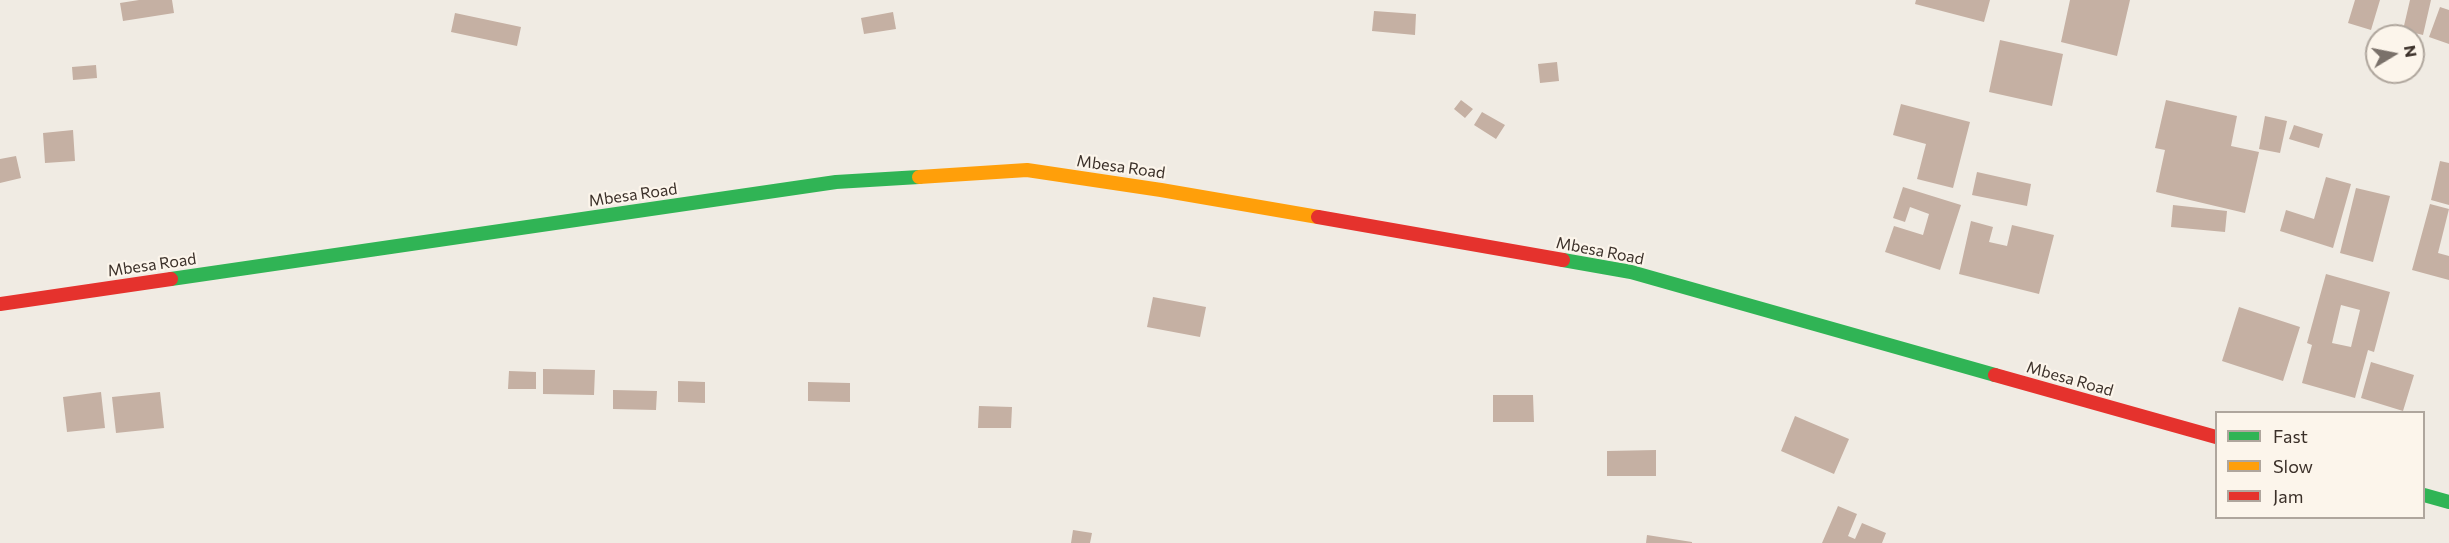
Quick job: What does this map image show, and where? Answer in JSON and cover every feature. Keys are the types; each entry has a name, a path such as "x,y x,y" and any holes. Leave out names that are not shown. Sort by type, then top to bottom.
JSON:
{"main road":[{"name":"Mbesa Road","path":"0,304 836,182 1028,170 1173,192 1631,272 2215,436"},
{"path":"2425,495 2449,502"}],"building":[{"path":"139,0 172,0 174,13 123,21 120,3"},
{"path":"1916,0 1990,0 1984,22 1915,4"},
{"path":"2070,0 2130,0 2117,56 2061,42"},
{"path":"2355,0 2380,0 2373,24 2365,24 2365,28 2348,23"},
{"path":"2410,0 2431,0 2425,26 2425,24 2404,24"},
{"path":"2440,7 2449,10 2449,44 2429,37"},
{"path":"1374,11 1416,14 1415,35 1372,31"},
{"path":"893,12 896,29 864,34 861,18"},
{"path":"455,13 521,27 517,46 451,32"},
{"path":"2000,40 2063,54 2052,106 1989,92"},
{"path":"1557,62 1559,81 1540,83 1538,64"},
{"path":"96,65 97,78 73,80 72,67"},
{"path":"1461,100 1473,109 1465,118 1454,109"},
{"path":"2166,100 2237,116 2231,146 2259,152 2245,213 2156,192 2165,150 2155,148"},
{"path":"1901,104 1970,122 1953,188 1917,179 1926,144 1893,135"},
{"path":"1482,112 1505,125 1496,139 1474,125"},
{"path":"2265,116 2287,121 2280,153 2259,149"},
{"path":"2294,125 2323,134 2319,148 2289,139"},
{"path":"73,130 75,161 45,163 43,133"},
{"path":"16,156 21,178 0,183 0,159"},
{"path":"2440,161 2449,163 2449,205 2431,200"},
{"path":"1977,172 2031,184 2027,206 1972,195"},
{"path":"2326,177 2351,184 2333,248 2280,231 2286,210 2314,219"},
{"path":"1903,187 1961,205 1940,270 1885,252 1894,226 1923,235 1929,214 1910,207 1905,222 1893,218"},
{"path":"2356,188 2390,196 2373,262 2340,253"},
{"path":"2430,204 2449,209 2438,253 2449,256 2449,280 2412,270"},
{"path":"2173,205 2227,211 2225,232 2171,227"},
{"path":"1971,221 1993,227 1989,242 2007,246 2012,225 2054,235 2039,294 1959,274"},
{"path":"2326,274 2390,292 2374,352 2368,350 2355,398 2302,383 2312,345 2307,343","holes":["2341,305 2360,310 2351,347 2332,343"]},
{"path":"1153,297 1206,307 1200,337 1147,327"},
{"path":"2239,307 2300,327 2283,381 2222,361"},
{"path":"2371,362 2414,375 2403,411 2361,398"},
{"path":"543,369 595,370 594,395 543,394"},
{"path":"509,371 536,372 536,389 508,389"},
{"path":"678,381 705,382 705,403 678,402"},
{"path":"808,382 850,383 850,402 808,401"},
{"path":"613,390 657,391 656,410 613,409"},
{"path":"101,392 105,428 67,432 63,397"},
{"path":"160,392 164,428 116,433 112,397"},
{"path":"1493,395 1533,395 1534,422 1493,422"},
{"path":"979,406 1012,407 1011,428 978,428"},
{"path":"1795,416 1849,439 1834,474 1781,451"},
{"path":"1656,450 1656,476 1607,476 1607,451"},
{"path":"1838,506 1857,514 1848,536 1855,539 1862,523 1886,533 1882,543 1822,543"},
{"path":"1073,530 1092,533 1090,543 1071,543"},
{"path":"1647,535 1692,542 1692,543 1646,543"}],"traffic: fast":[{"path":"171,279 836,182 919,177"},
{"path":"1563,260 1631,272 1995,375"},
{"path":"2425,495 2449,502"}],"traffic: slow":[{"path":"919,177 1027,170 1318,217"}],"traffic: jam":[{"path":"1318,217 1563,260"},
{"path":"0,304 171,279"},
{"path":"1995,375 2215,437"}]}
